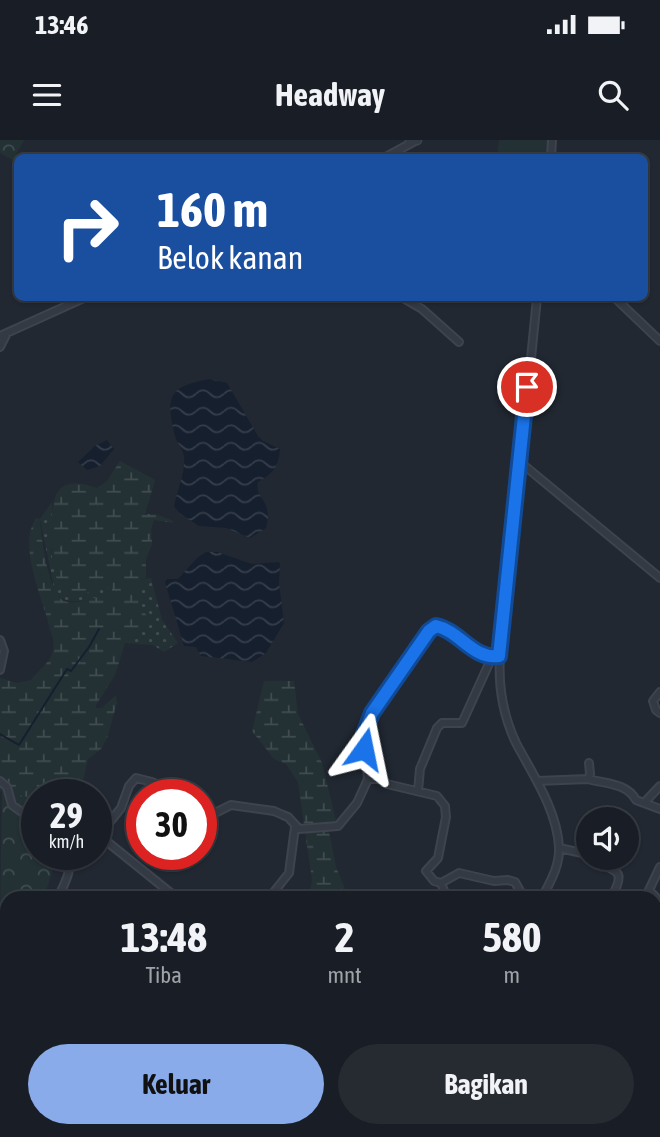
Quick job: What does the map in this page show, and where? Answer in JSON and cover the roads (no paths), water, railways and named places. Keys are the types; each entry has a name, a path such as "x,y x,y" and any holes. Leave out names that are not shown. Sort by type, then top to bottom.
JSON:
{"street":[{"path":"391,154 414,140"},
{"path":"0,336 77,301"},
{"path":"408,301 422,309 458,342"},
{"path":"537,301 496,656 508,720 556,828 559,848 555,870 545,891"},
{"path":"618,301 660,341"},
{"path":"0,347 8,332"},
{"path":"520,462 660,578"},
{"path":"217,812 231,805 241,805 288,817 299,829 338,825 348,817 368,779 364,734 372,713 429,631 436,626 446,628 480,654 496,656"},
{"path":"0,640 4,651 0,670"},
{"path":"418,791 421,769 438,728 442,723 462,723 496,656"},
{"path":"660,692 653,701 660,713"},
{"path":"588,779 589,763"},
{"path":"368,779 379,779 387,784 437,796 445,806 446,817 438,858 426,871 434,881 441,883 459,873 494,881 515,882 520,891"},
{"path":"537,781 588,779 624,787 636,800 660,809"},
{"path":"0,781 7,787 12,805 21,811"},
{"path":"644,803 660,786"},
{"path":"112,820 121,808 126,794"},
{"path":"275,891 289,873 295,827"},
{"path":"559,848 576,852"},
{"path":"112,849 168,891"},
{"path":"650,891 660,867"},
{"path":"61,891 68,870"},
{"path":"613,870 620,877 615,891"},
{"path":"441,883 444,891"}],"water":[{"path":"210,379 227,383 258,436 280,449 274,469 258,482 259,492 268,511 266,528 250,538 226,528 199,526 180,514 174,506 184,462 175,436 171,402 173,395 186,385"},
{"path":"107,440 114,449 100,466 87,470 78,462 95,446"},
{"path":"206,552 217,552 252,564 280,564 279,583 284,623 266,653 252,662 201,656 196,647 184,646 165,582 167,579 178,579"}],"waterway":[{"path":"0,734 19,745 67,669 71,671 99,629"}]}
